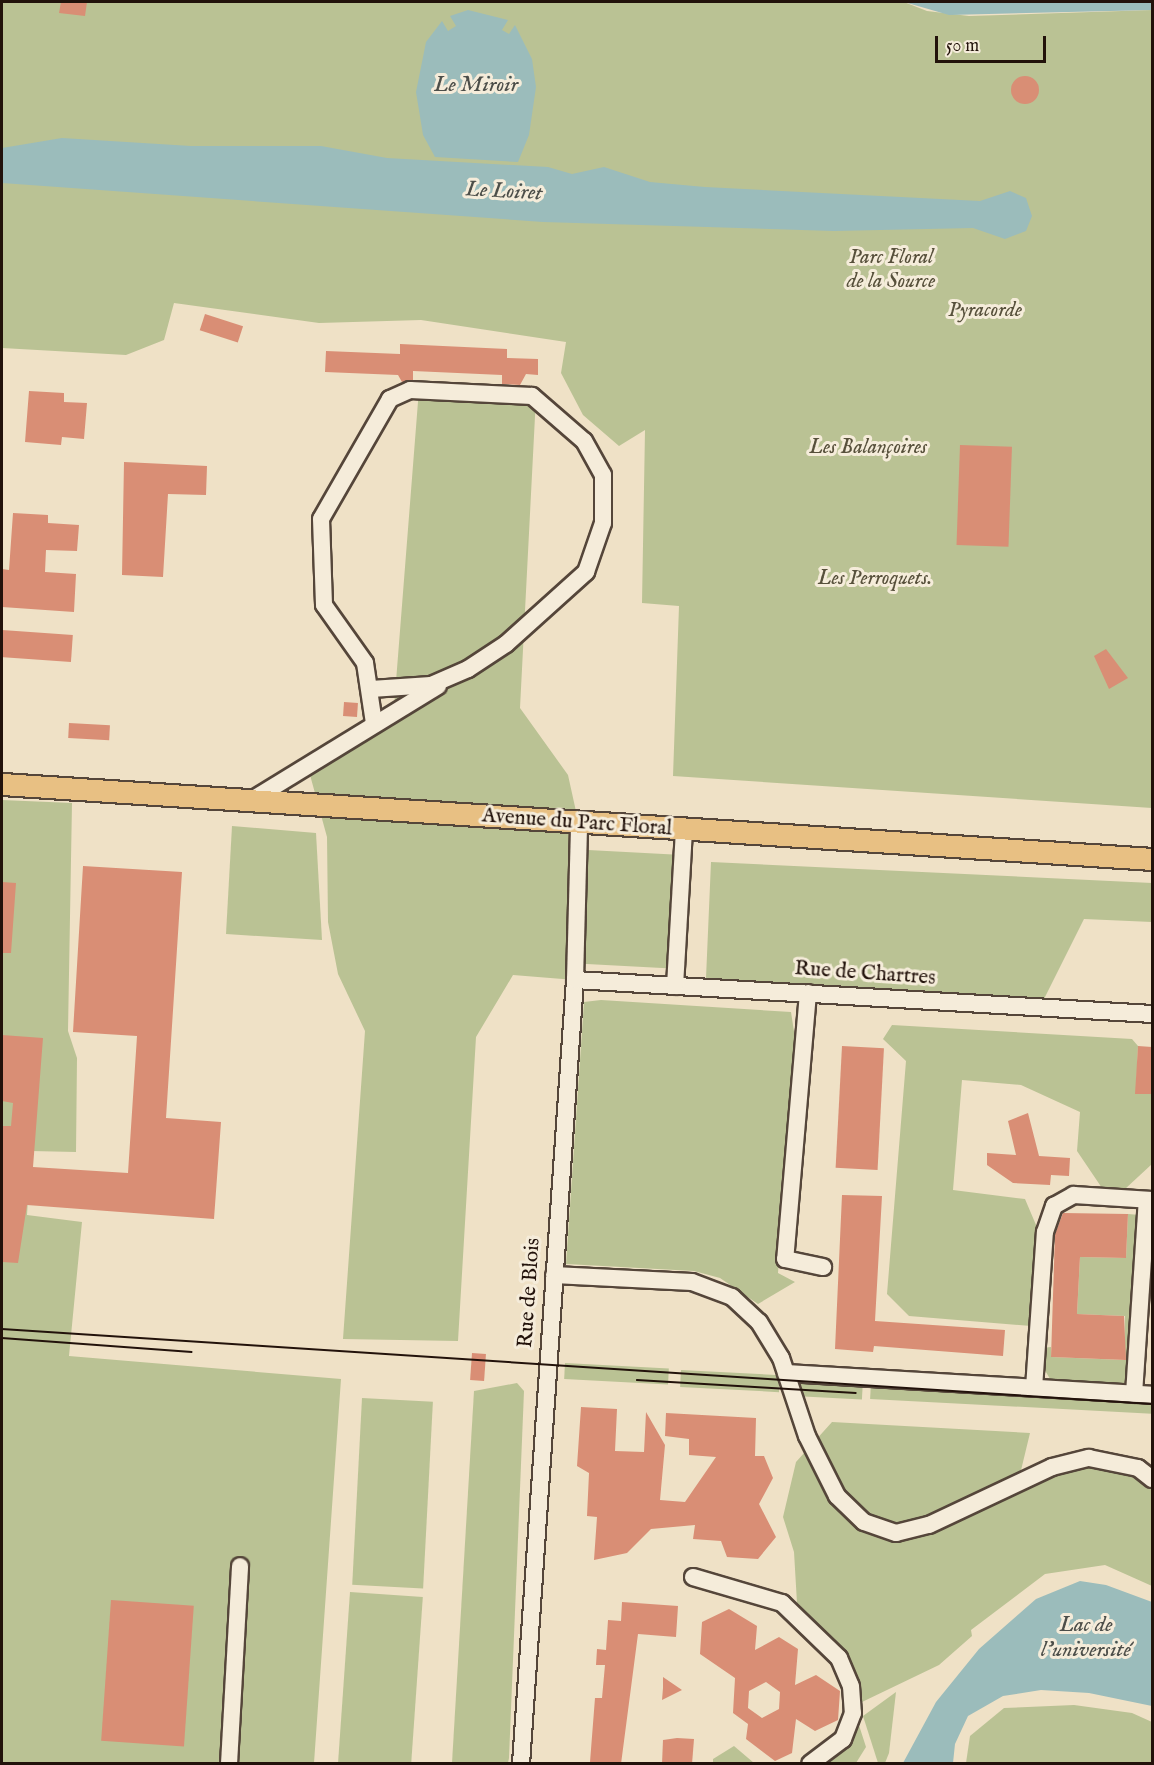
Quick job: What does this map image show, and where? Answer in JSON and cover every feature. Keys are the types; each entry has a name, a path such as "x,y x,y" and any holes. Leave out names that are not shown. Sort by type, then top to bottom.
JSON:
{"main road":[{"name":"Avenue du Parc Floral","path":"2,784 579,825 1152,859"}],"street":[{"path":"252,800 506,644 586,572 603,523 603,475 584,441 532,396 410,390 390,399 321,519 324,605 365,663 371,688 374,723"},
{"path":"371,688 431,685 468,669"},
{"path":"304,768 298,783 310,805"},
{"name":"Rue de Blois","path":"521,1764 575,980 579,825"},
{"path":"675,986 684,831"},
{"name":"Rue de Chartres","path":"575,980 1152,1014"},
{"path":"808,993 785,1259 823,1267"},
{"path":"1034,1388 1045,1232 1054,1206 1074,1195 1150,1200 1134,1394"},
{"path":"554,1275 692,1282 732,1297 759,1322 786,1373 807,1436 837,1496 864,1522 896,1533 929,1526 1052,1467 1089,1458 1138,1468 1152,1479"},
{"path":"786,1373 1152,1395"},
{"path":"229,1764 240,1566"},
{"path":"693,1577 783,1604 839,1658 852,1686 853,1713 843,1738 810,1764"}],"green space":[{"name":"Parc Floral de la Source","path":"2,2 904,2 927,11 969,16 1152,10 1152,808 673,776 679,606 642,603 645,430 619,446 583,415 561,373 566,342 421,320 319,323 174,303 164,340 126,355 2,348"},
{"path":"419,389 536,397 520,708 568,775 579,825 575,980 513,975 476,1037 458,1341 343,1339 365,1031 338,974 328,922 327,837 307,764 394,707"},
{"path":"2,800 72,803 68,1031 77,1058 76,1152 31,1151 27,1215 82,1222 69,1356 341,1379 314,1763 2,1764"},
{"path":"232,826 316,833 322,940 226,934"},
{"path":"588,850 673,854 667,968 582,964"},
{"path":"711,862 1152,883 1152,922 1084,919 1043,1001 706,978"},
{"path":"601,1000 791,1012 795,1038 778,1273 795,1282 758,1304 720,1278 694,1271 566,1264 584,1002"},
{"path":"892,1025 1132,1039 1138,1046 1136,1093 1152,1094 1152,1164 1125,1189 1104,1191 1077,1151 1080,1112 1021,1085 962,1080 953,1190 1025,1199 1039,1232 1031,1326 909,1316 887,1294 906,1061 883,1039"},
{"path":"1128,1214 1140,1215 1127,1383 1053,1384 1043,1367 1041,1348 1051,1347 1051,1357 1124,1360 1125,1316 1077,1314 1080,1257 1126,1258"},
{"path":"565,1363 669,1368 668,1384 564,1379"},
{"path":"681,1370 780,1375 779,1392 680,1387"},
{"path":"795,1377 863,1381 862,1400 794,1396"},
{"path":"871,1382 1152,1397 1152,1414 870,1399"},
{"path":"517,1383 524,1391 509,1758 508,1763 452,1763 474,1391"},
{"path":"362,1398 433,1402 423,1588 352,1585"},
{"path":"832,1422 1030,1433 1016,1491 1088,1464 1139,1479 1152,1489 1152,1586 1105,1565 1045,1574 971,1630 972,1636 939,1665 862,1702 844,1650 797,1603 794,1552 783,1517 796,1462"},
{"path":"350,1592 423,1597 411,1764 338,1763"},
{"path":"896,1692 889,1753 885,1763 878,1763 863,1716"},
{"path":"1074,1705 1132,1713 1152,1722 1152,1763 966,1763 970,1736 1004,1708"},
{"path":"857,1719 866,1747 856,1763 797,1764 842,1747"},
{"path":"734,1746 754,1763 713,1763 713,1759"}],"water":[{"path":"904,2 1152,2 1152,10 949,15"},
{"name":"Le Miroir","path":"468,10 508,20 502,30 509,34 515,25 532,59 536,87 529,135 518,162 435,157 423,135 416,92 426,42 442,21 448,31 456,26 450,16"},
{"name":"Le Loiret","path":"62,138 191,146 321,146 387,158 548,167 572,174 604,167 650,182 705,187 980,201 1010,191 1026,198 1032,216 1026,231 1005,239 973,228 834,231 543,222 2,183 2,148"},
{"name":"Lac de l'université","path":"1080,1581 1106,1585 1152,1602 1152,1706 1089,1693 1041,1690 1003,1696 968,1716 955,1744 953,1763 903,1763 936,1702 979,1649 1036,1599"}],"building":[{"path":"61,2 87,2 85,16 59,13"},
{"path":"1025,76 1035,80 1039,90 1035,100 1025,104 1015,100 1011,90 1015,80"},
{"path":"205,314 243,326 238,343 200,330"},
{"path":"400,344 507,349 507,358 538,359 538,375 526,374 520,385 502,384 502,375 413,371 413,380 402,382 398,375 325,372 326,351 400,354"},
{"path":"29,391 64,393 64,402 87,403 84,439 62,437 61,445 25,442"},
{"path":"960,445 1012,447 1008,547 957,545"},
{"path":"124,462 207,466 206,495 168,494 163,577 122,575"},
{"path":"13,513 48,515 48,523 79,525 77,551 46,550 45,572 76,574 74,612 2,607 2,569 9,570"},
{"path":"2,630 73,635 71,662 2,657"},
{"path":"1106,649 1128,678 1109,689 1094,656"},
{"path":"344,702 358,703 357,717 343,716"},
{"path":"69,723 110,725 109,740 68,738"},
{"path":"83,866 182,872 166,1118 221,1122 214,1219 27,1205 18,1263 2,1262 2,1126 11,1126 13,1103 2,1101 2,1035 43,1038 33,1167 128,1173 137,1036 73,1032"},
{"path":"2,882 16,883 11,953 2,953"},
{"path":"842,1046 884,1048 878,1170 836,1168"},
{"path":"1138,1046 1152,1047 1152,1094 1135,1094"},
{"path":"1028,1113 1039,1156 1070,1158 1069,1176 1051,1175 1050,1185 1013,1183 987,1165 987,1153 1016,1155 1008,1121"},
{"path":"842,1195 882,1196 875,1321 1005,1330 1003,1356 874,1346 873,1352 835,1349"},
{"path":"1063,1213 1128,1214 1126,1258 1080,1257 1077,1314 1124,1316 1126,1360 1051,1357 1055,1234"},
{"path":"472,1353 486,1354 484,1381 470,1380"},
{"path":"581,1407 617,1409 615,1451 644,1452 646,1412 665,1445 660,1500 685,1502 716,1457 689,1455 689,1439 665,1436 666,1413 756,1418 755,1456 764,1456 773,1478 759,1504 776,1537 758,1559 727,1557 721,1541 693,1539 695,1525 651,1529 627,1553 594,1560 597,1517 587,1516 589,1473 577,1466"},
{"path":"111,1600 194,1606 184,1746 101,1741"},
{"path":"622,1602 678,1606 676,1637 638,1634 621,1764 600,1764 590,1762 595,1698 602,1698 605,1665 596,1665 597,1649 606,1650 608,1620 621,1621"},
{"path":"729,1609 757,1626 755,1650 779,1637 798,1649 795,1685 816,1675 840,1691 838,1720 815,1731 796,1719 792,1753 775,1761 746,1739 748,1724 733,1713 735,1678 700,1654 702,1622","holes":["766,1682 780,1692 779,1709 762,1718 748,1708 749,1691"]},
{"path":"663,1677 682,1690 662,1700 663,1688"},
{"path":"694,1739 692,1764 662,1764 663,1740"}],"tram line":[{"path":"2,1329 1152,1404"},
{"path":"2,1338 191,1352"},
{"path":"637,1380 856,1393"}],"park label":[{"name":"Pyracorde","path":"985,311"},
{"name":"Les Balançoires","path":"868,448"},
{"name":"Les Perroquets.","path":"875,579"}]}
